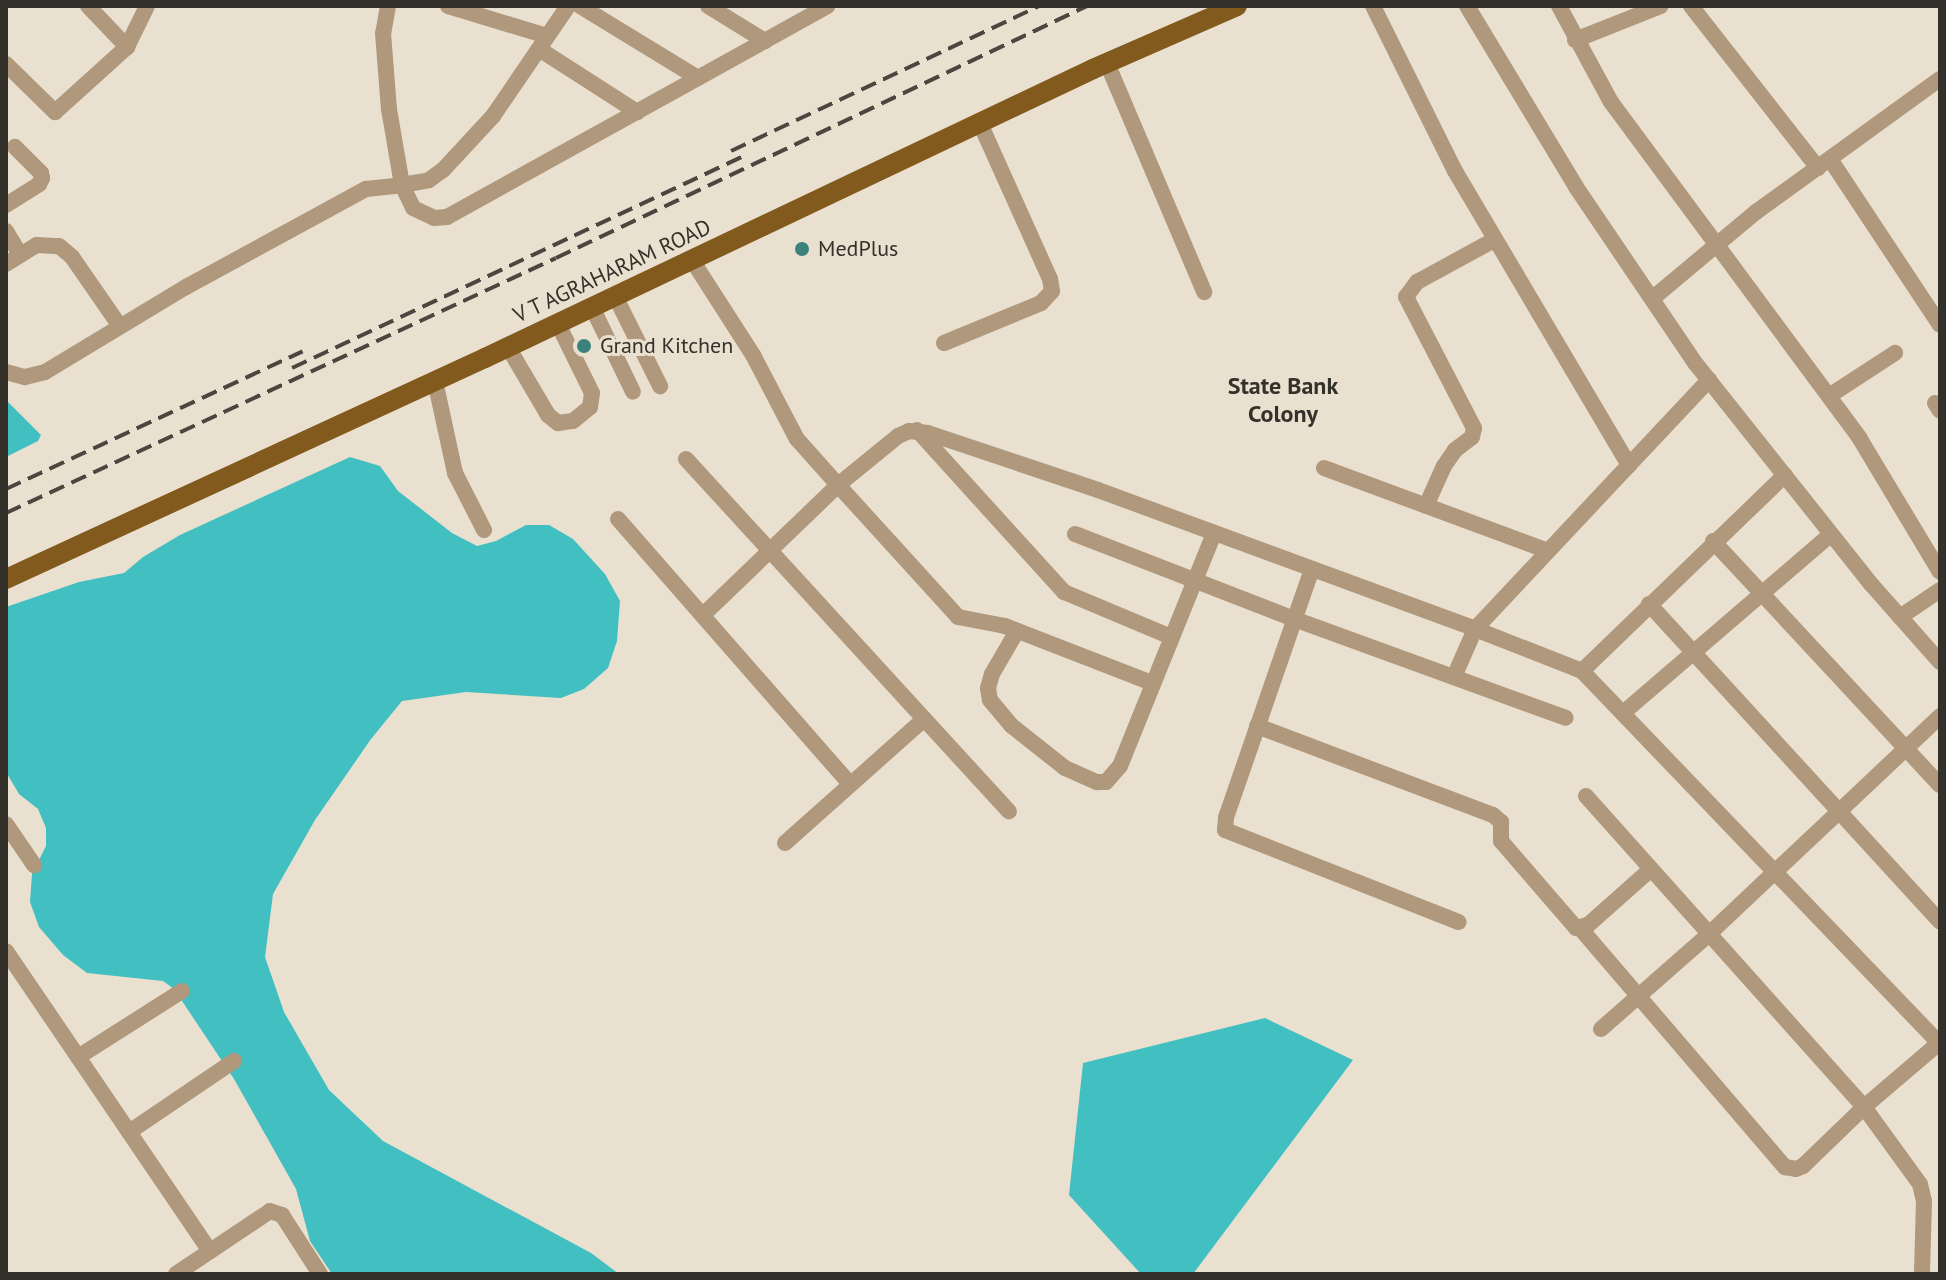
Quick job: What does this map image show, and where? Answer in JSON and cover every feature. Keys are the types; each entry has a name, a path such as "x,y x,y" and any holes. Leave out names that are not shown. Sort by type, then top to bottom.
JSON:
{"main road":[{"name":"V T AGRAHARAM ROAD","path":"6,579 558,324 1107,63 1237,6"}],"street":[{"path":"88,6 127,47"},
{"path":"6,64 55,112 127,47 147,6"},
{"path":"448,6 543,42 637,112"},
{"path":"6,372 25,377 45,372 119,325 346,197 366,189 429,180 443,170 493,116 568,6"},
{"path":"580,6 698,78"},
{"path":"708,6 765,41"},
{"path":"386,7 383,33 388,94 402,185 413,208 434,218 447,217 827,6"},
{"path":"1373,6 1455,171 1629,465"},
{"path":"1467,6 1576,187 1709,380 1831,534 1940,662"},
{"path":"1559,6 1611,102 1860,439 1940,572"},
{"path":"1575,40 1661,6"},
{"path":"1691,6 1824,164 1940,325"},
{"path":"1107,63 1204,292"},
{"path":"1653,298 1717,245 1940,79"},
{"path":"944,343 1041,303 1052,291 1050,279 980,123"},
{"path":"6,205 39,184 42,178 41,173 15,147"},
{"path":"6,231 20,254"},
{"path":"1426,506 1444,466 1455,450 1472,437 1474,428 1406,297 1417,282 1494,240"},
{"path":"6,264 20,254 49,244 66,251 119,325"},
{"path":"692,260 753,355 797,439 958,617 1017,631 1152,683"},
{"path":"615,296 660,386"},
{"path":"592,307 633,392"},
{"path":"508,347 548,415 558,423 573,421 590,407 592,393 558,324"},
{"path":"1829,396 1895,353"},
{"path":"1454,677 1475,629 1709,380"},
{"path":"435,381 455,473 484,530"},
{"path":"917,430 1064,592 1171,637"},
{"path":"703,615 838,485 898,436 917,430 1214,533 1582,671 1940,1043 1864,1107 1803,1166 1796,1169 1785,1167 1580,928 1573,926 1501,841 1501,822 1493,815 1257,726"},
{"path":"686,459 1009,811"},
{"path":"1324,468 1548,551"},
{"path":"1582,671 1713,541 1785,475"},
{"path":"618,519 850,784"},
{"path":"1017,631 992,674 988,688 990,700 1012,726 1080,776 1106,782 1116,772 1214,533"},
{"path":"1075,534 1294,619 1566,718"},
{"path":"1623,713 1831,534"},
{"path":"1713,541 1940,785"},
{"path":"1312,569 1226,818 1228,833 1459,922"},
{"path":"1900,617 1940,590"},
{"path":"1649,604 1940,922"},
{"path":"1601,1029 1709,934 1940,716"},
{"path":"785,843 924,719"},
{"path":"1586,796 1864,1107 1920,1184 1924,1201 1922,1274"},
{"path":"6,824 34,865"},
{"path":"1580,928 1588,925 1651,869"},
{"path":"6,951 129,1132 204,1262"},
{"path":"78,1057 182,991"},
{"path":"129,1132 234,1061"},
{"path":"176,1274 204,1262 266,1212 274,1211 282,1215 320,1274"}],"water":[{"path":"6,400 41,435 38,441 6,457"},
{"path":"350,457 380,466 398,491 452,533 477,546 496,541 526,525 549,525 573,539 605,574 620,601 617,641 608,668 584,689 561,698 466,692 402,701 371,739 315,820 273,894 265,957 284,1012 329,1090 383,1141 591,1253 619,1274 332,1274 310,1241 296,1189 234,1079 174,989 163,981 87,973 63,955 39,927 30,902 32,874 46,846 46,828 38,809 19,794 6,772 6,607 79,582 124,573 143,557 180,535"},
{"path":"1265,1018 1353,1060 1193,1274 1141,1274 1069,1195 1083,1063"}],"railway":[{"path":"731,151 1039,6"},
{"path":"6,513 556,258 1087,6"},
{"path":"292,368 748,154"},
{"path":"6,489 303,351"}],"place":[{"name":"MedPlus","path":"802,249"},
{"name":"Grand Kitchen","path":"584,346"}],"district":[{"name":"State Bank Colony","path":"1283,400"}]}
